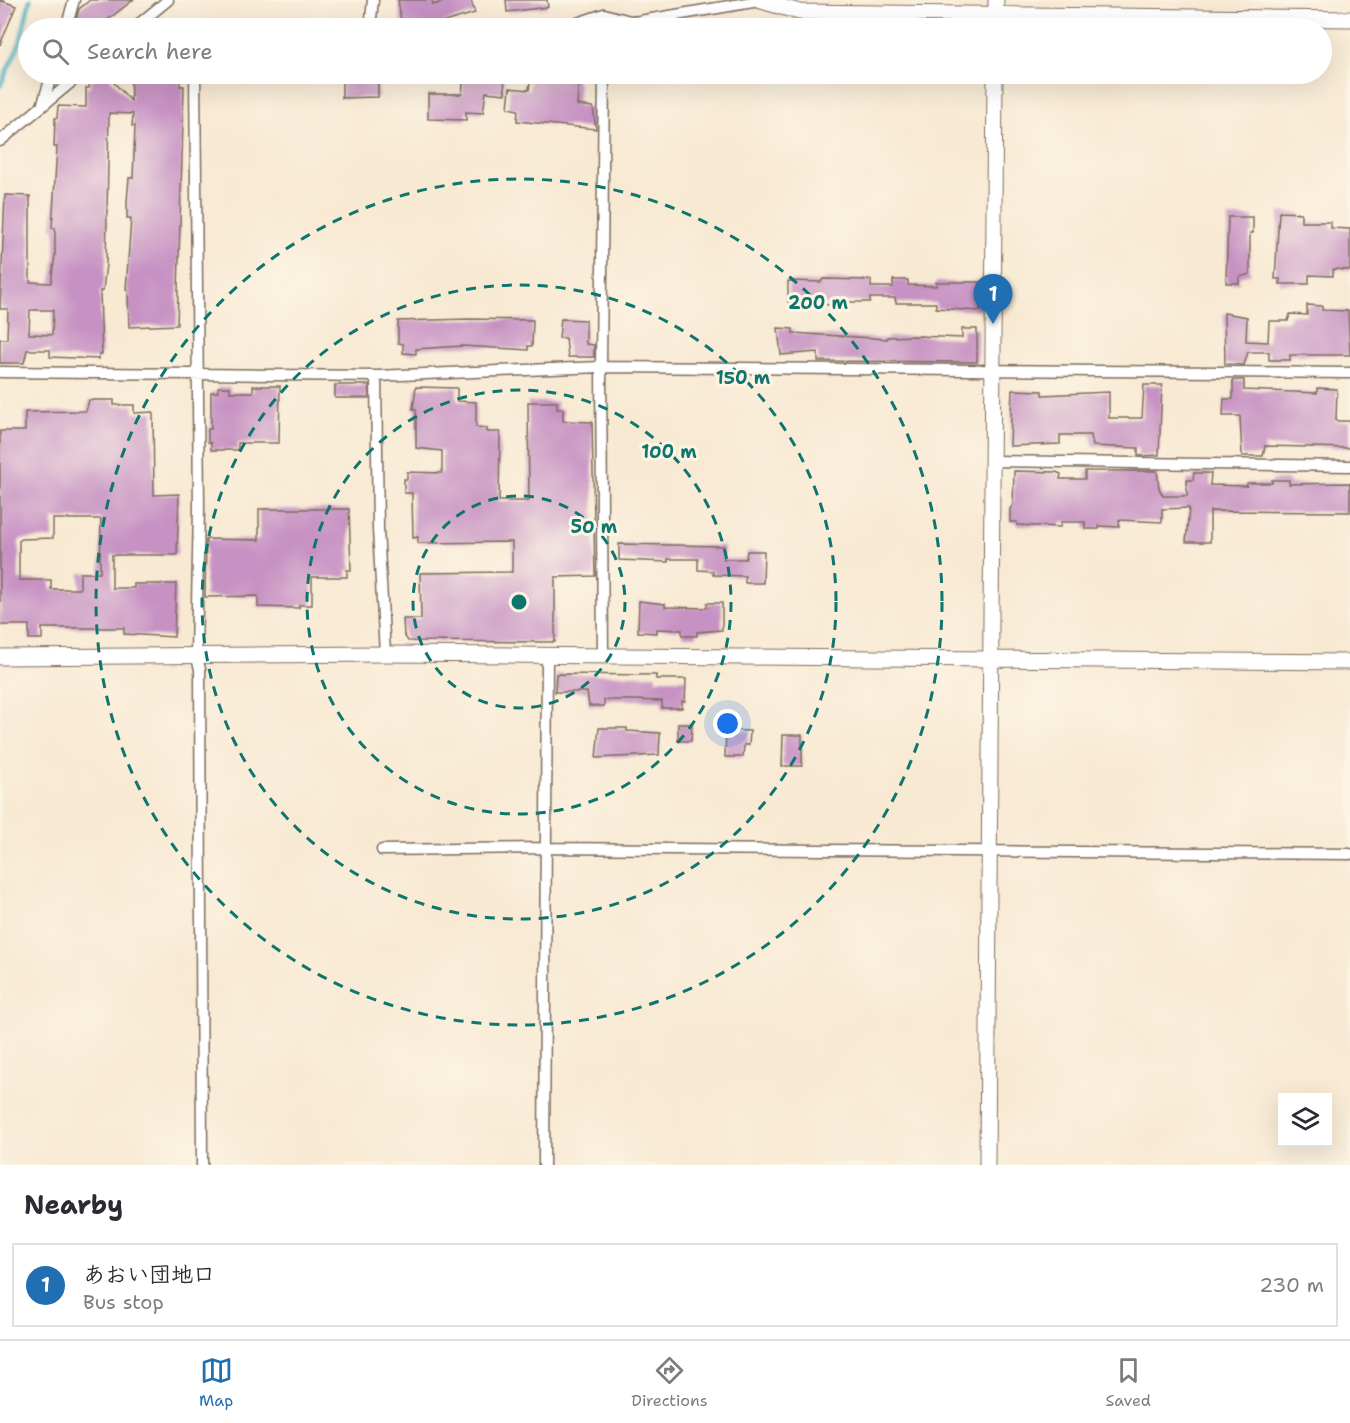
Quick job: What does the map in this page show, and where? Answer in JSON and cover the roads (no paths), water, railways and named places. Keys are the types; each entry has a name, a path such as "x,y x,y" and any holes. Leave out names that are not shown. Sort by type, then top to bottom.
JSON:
{"street":[{"path":"69,18 74,0"},
{"path":"146,18 168,0"},
{"path":"371,18 373,0"},
{"path":"657,18 759,0 799,12 1279,18"},
{"path":"592,18 604,14 619,18"},
{"path":"1332,19 1350,19"},
{"path":"43,104 49,84"},
{"path":"0,141 68,84"},
{"path":"195,84 200,507 196,655 200,669 202,1165"},
{"path":"603,657 601,367 604,84"},
{"path":"987,1165 995,84"},
{"path":"0,372 376,376 601,367 1350,373"},
{"path":"376,376 378,529 385,654"},
{"path":"993,461 1350,466"},
{"path":"0,657 385,654 989,661 1350,662"},
{"path":"544,1165 544,848 547,656"},
{"path":"382,850 544,848 1350,855"}],"waterway":[{"path":"26,18 30,0"},
{"path":"0,86 18,47"}],"place":[{"name":"あおい団地口","path":"993,324"}]}
